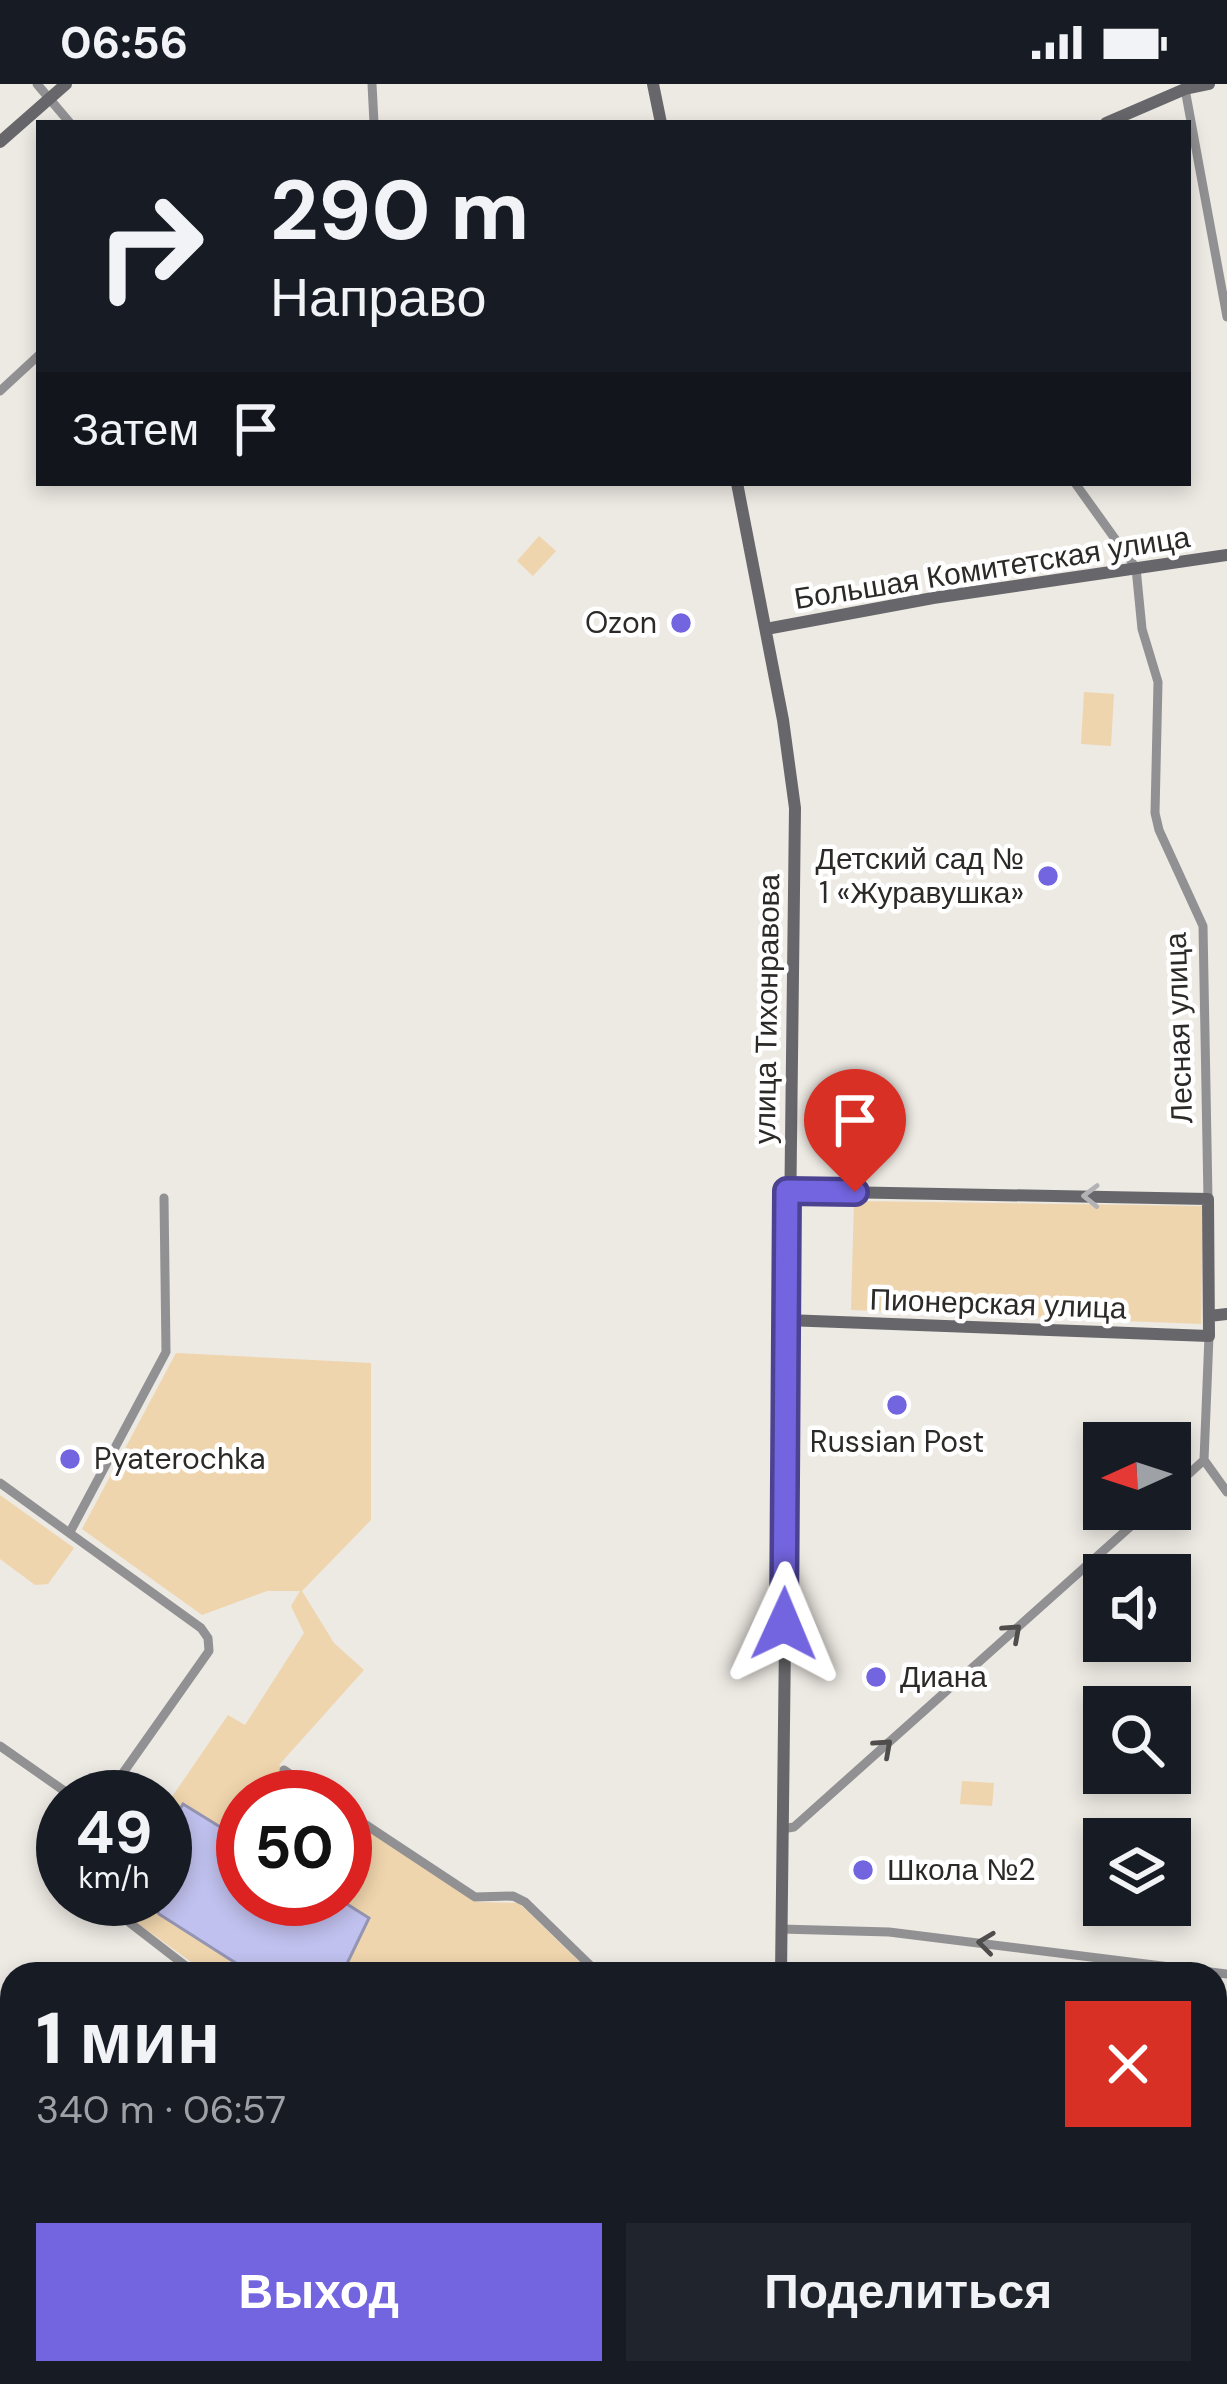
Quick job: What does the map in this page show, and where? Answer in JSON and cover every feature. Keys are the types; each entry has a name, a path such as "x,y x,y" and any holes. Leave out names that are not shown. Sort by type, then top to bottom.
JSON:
{"street":[{"path":"37,84 67,120"},
{"path":"0,142 66,84"},
{"path":"372,84 374,120"},
{"path":"653,84 660,120"},
{"path":"1113,120 1209,84"},
{"path":"1186,89 1227,317"},
{"path":"0,392 36,359"},
{"name":"улица Тихонравова","path":"737,486 795,808 781,1962"},
{"path":"1077,486 1136,568"},
{"name":"Большая Комитетская улица","path":"766,629 1227,555"},
{"name":"Лесная улица","path":"1136,568 1142,629 1158,682 1155,812 1203,926 1209,1336 1204,1460"},
{"path":"787,1191 1208,1199"},
{"path":"70,1532 166,1352 164,1198"},
{"path":"1208,1316 1227,1314"},
{"name":"Пионерская улица","path":"786,1320 1209,1336"},
{"path":"1191,1472 1204,1460 1227,1492"},
{"path":"0,1483 200,1628 209,1642 208,1651 125,1770"},
{"path":"782,1829 794,1827 1127,1530"},
{"path":"0,1746 36,1771"},
{"path":"372,1829 475,1897 513,1896 524,1902 586,1962"},
{"path":"134,1926 180,1962"},
{"path":"781,1930 910,1934 1132,1962"}],"shaded area":[{"path":"539,536 556,551 533,576 517,561"},
{"path":"1084,692 1114,694 1111,746 1081,744"},
{"path":"854,1201 1203,1206 1201,1324 851,1310"},
{"path":"176,1353 371,1363 371,1520 302,1591 334,1643 364,1670 279,1765 285,1770 216,1770 216,1926 372,1926 372,1832 476,1902 519,1903 580,1962 191,1962 141,1926 192,1926 190,1770 228,1715 245,1725 304,1633 291,1606 300,1591 267,1591 202,1615 82,1529"},
{"path":"0,1495 74,1548 48,1584 35,1585 0,1559"},
{"path":"962,1781 994,1783 992,1806 960,1804"}],"water":[{"path":"192,1810 216,1824 216,1926 365,1926 348,1962 234,1962 178,1926 192,1926"}],"place":[{"name":"Ozon","path":"681,623"},
{"name":"Детский сад № 1 «Журавушка»","path":"1048,876"},
{"name":"Russian Post","path":"897,1405"},
{"name":"Pyaterochka","path":"70,1459"},
{"name":"Диана","path":"876,1677"},
{"name":"Школа №2","path":"863,1870"}],"route":[{"path":"784,1624 787,1191 855,1192"}]}
